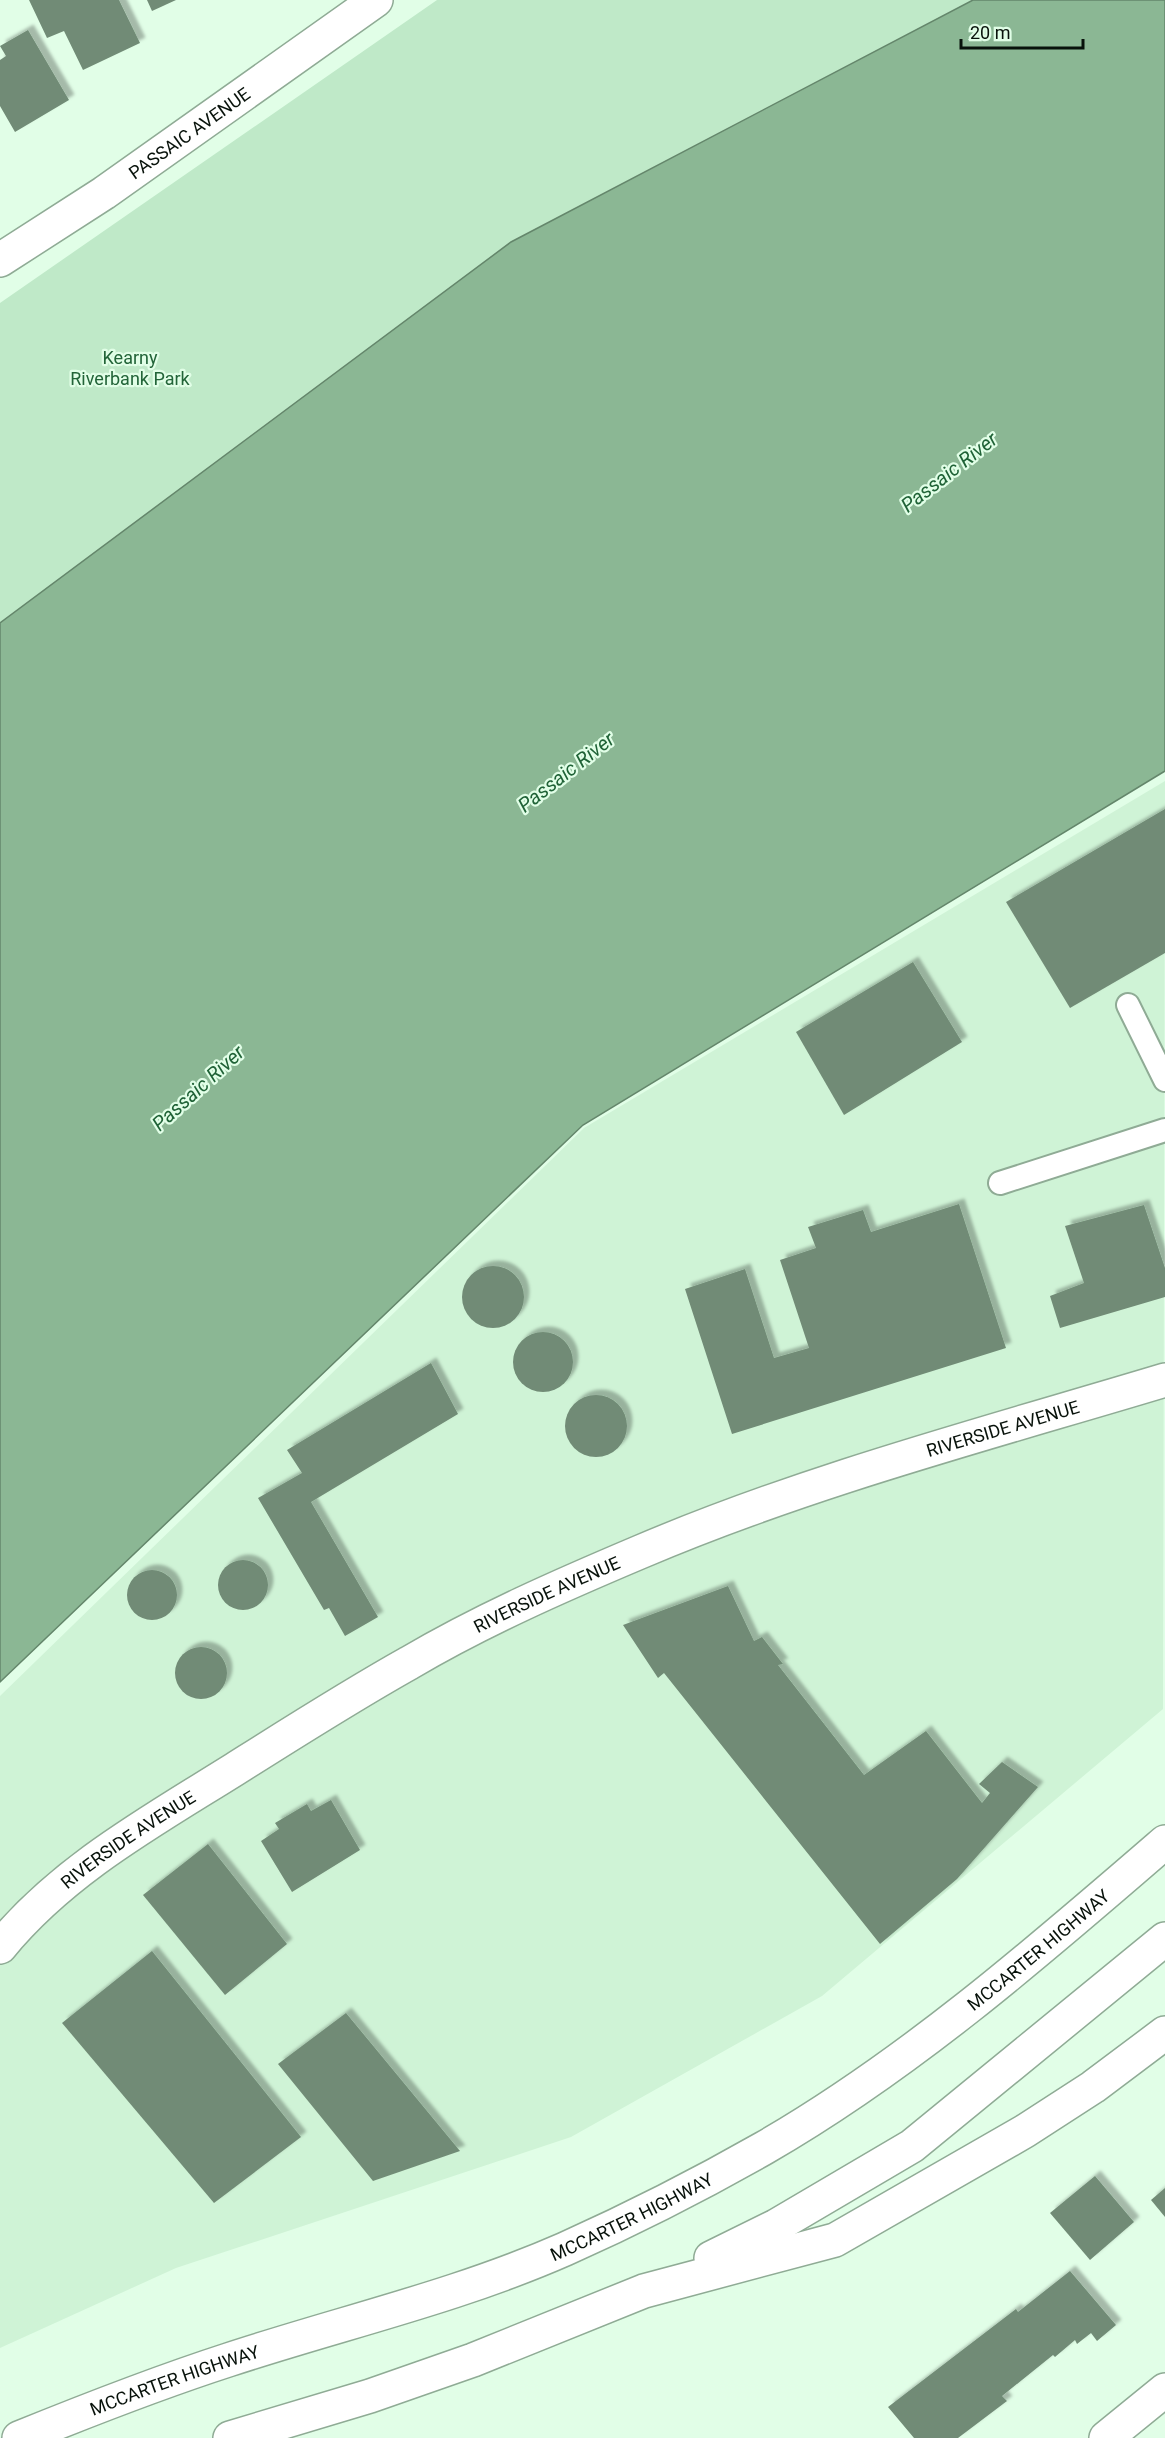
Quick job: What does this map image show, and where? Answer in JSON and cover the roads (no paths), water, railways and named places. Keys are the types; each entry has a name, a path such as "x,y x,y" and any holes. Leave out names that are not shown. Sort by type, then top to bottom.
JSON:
{"main road":[{"name":"PASSAIC AVENUE","path":"0,258 104,193 376,0"},
{"name":"RIVERSIDE AVENUE","path":"0,1947 44,1898 100,1855 411,1661 525,1604 642,1551 759,1507 883,1465 1165,1380"},
{"name":"MCCARTER HIGHWAY","path":"19,2438 124,2396 230,2359 450,2293 563,2250 660,2204 765,2147 866,2082 1041,1949 1165,1842"},
{"path":"230,2438 370,2396 473,2360 644,2291 776,2226 912,2145 1165,1939"},
{"path":"644,2291 835,2240 1025,2131 1093,2087 1165,2032"},
{"path":"1106,2438 1165,2390"}],"lane":[{"path":"1128,1005 1165,1080"},
{"path":"1000,1183 1165,1130"},
{"path":"277,2438 370,2396"}],"water":[{"name":"Passaic River","path":"973,0 1165,0 1165,771 583,1125 0,1682 0,623 511,242"}],"park label":[{"name":"Kearny Riverbank Park","path":"130,367"}]}
